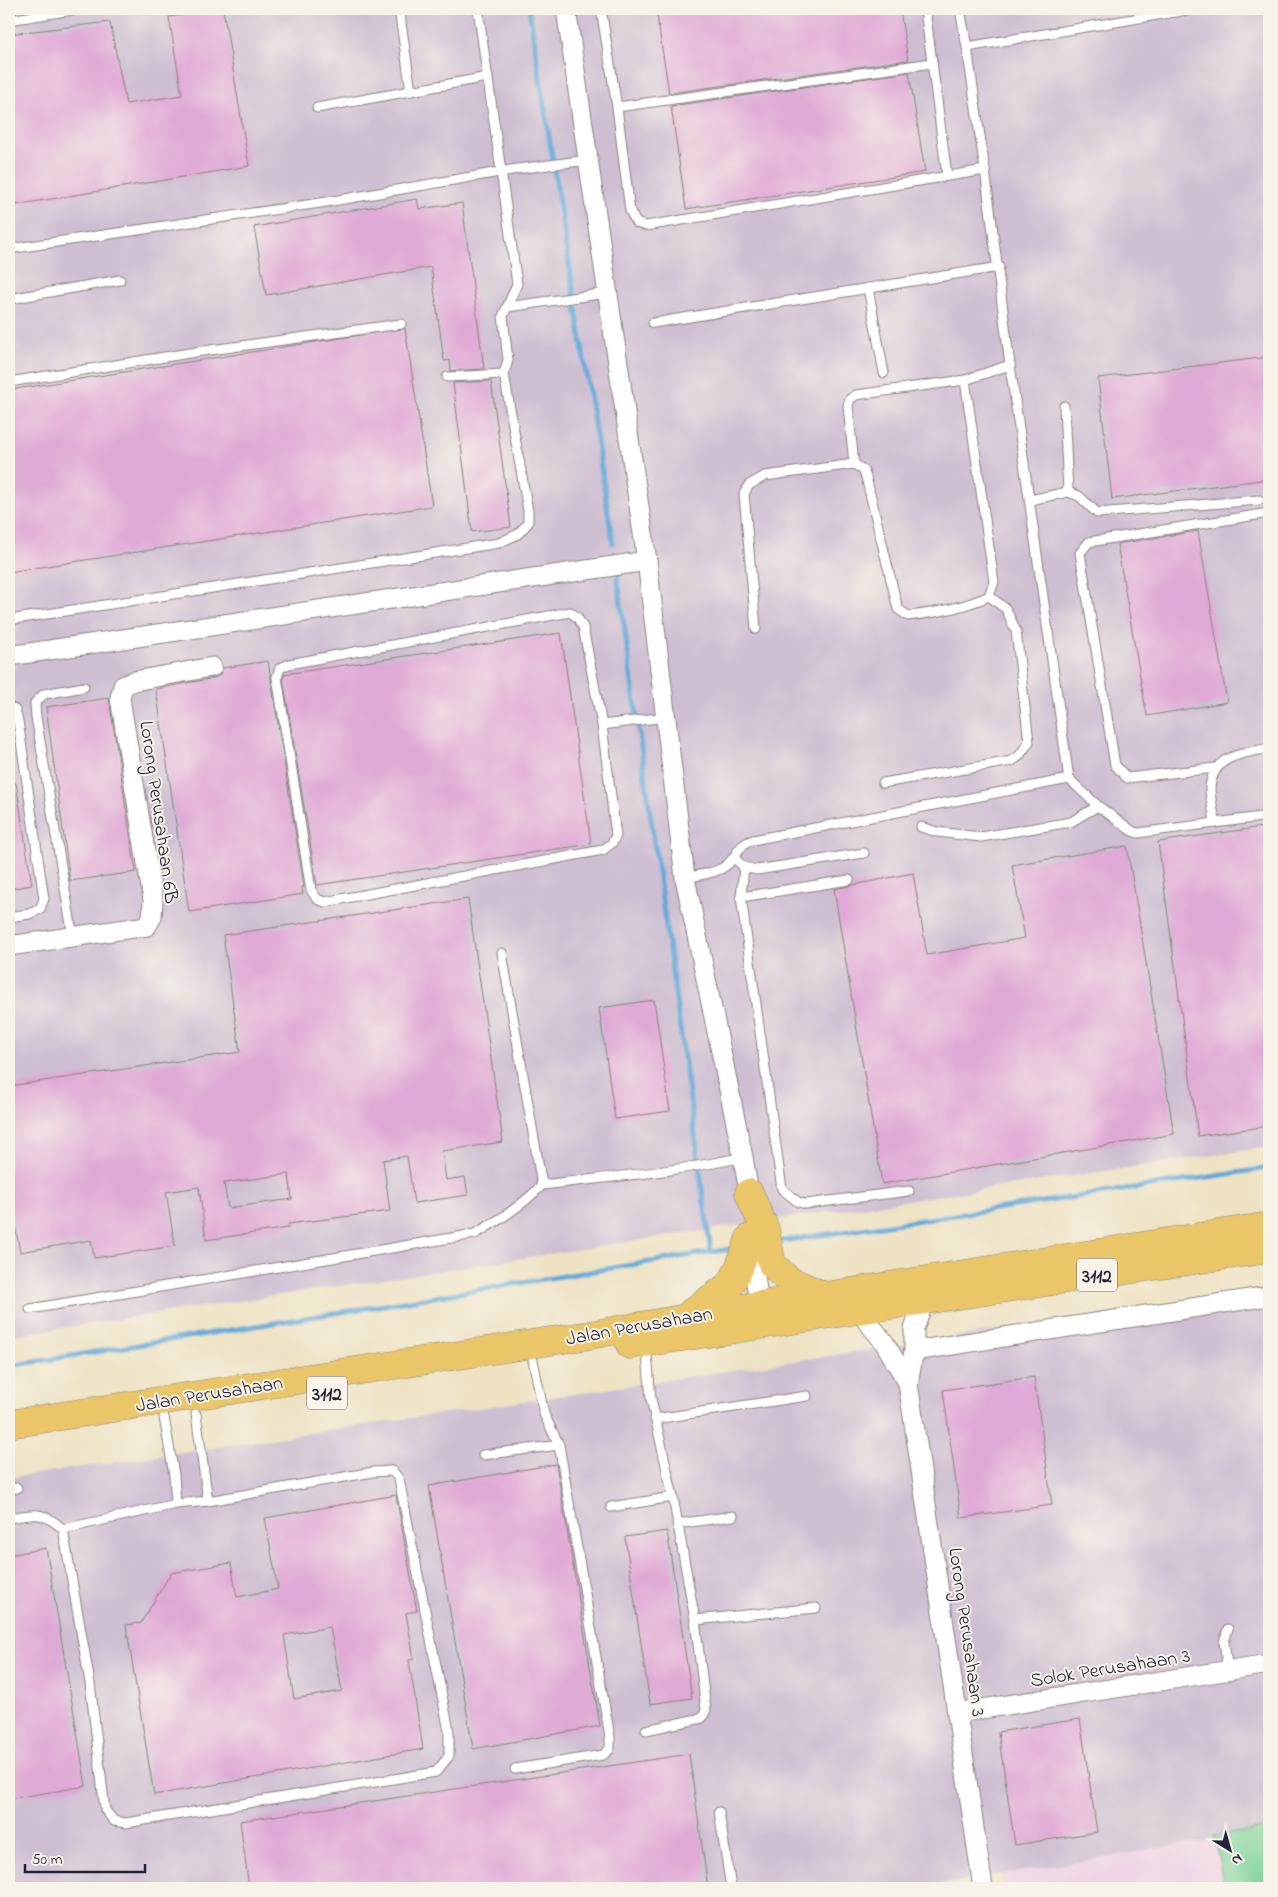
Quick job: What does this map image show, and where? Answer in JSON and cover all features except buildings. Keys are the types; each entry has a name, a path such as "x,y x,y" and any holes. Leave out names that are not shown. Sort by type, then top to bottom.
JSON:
{"main road":[{"path":"749,1193 754,1233 755,1266"},
{"name":"Jalan Perusahaan","path":"9,1442 646,1343 824,1296 1269,1226"},
{"name":"Jalan Perusahaan","path":"9,1424 590,1335 682,1317 858,1310 1269,1249"},
{"path":"755,1266 824,1296"},
{"path":"682,1317 714,1298 755,1266"}],"street":[{"path":"566,9 647,561 659,718 685,878 749,1193"},
{"path":"9,656 647,561"},
{"name":"Lorong Perusahaan 6B","path":"9,946 147,926 152,916 153,900 120,698 123,686 134,681 212,667"},
{"path":"755,1266 761,1314"},
{"path":"914,1351 1269,1296"},
{"name":"Lorong Perusahaan 3","path":"924,1301 914,1329 914,1351 908,1382 983,1888"},
{"name":"Lorong Perusahaan 3","path":"858,1310 884,1342 908,1382"},
{"name":"Solok Perusahaan 3","path":"957,1713 1269,1664"}],"lane":[{"path":"9,20 79,9"},
{"path":"399,9 411,91"},
{"path":"9,620 499,543 518,534 528,523 528,512 504,374 508,360 503,316 517,284 478,9"},
{"path":"601,9 617,107 630,211 636,223 646,226 985,170"},
{"path":"925,9 948,176"},
{"path":"960,9 999,267 1010,365 1069,779 1098,806 1132,831 1138,833 1269,816"},
{"path":"967,47 1193,9"},
{"path":"617,107 932,63"},
{"path":"317,108 488,77"},
{"path":"9,249 327,202 517,169 561,165 588,160"},
{"path":"653,323 999,267"},
{"path":"9,299 120,280"},
{"path":"868,288 884,373"},
{"path":"507,307 540,304 608,293"},
{"path":"9,382 196,352 401,324"},
{"path":"854,464 848,406 850,399 856,395 965,380 1010,365"},
{"path":"447,377 504,374"},
{"path":"756,629 744,494 749,485 765,476 854,464 862,470 866,476 898,609 908,616 976,602 989,596 994,582 965,380"},
{"path":"1064,406 1068,492"},
{"path":"1030,500 1068,492 1079,496 1097,514 1259,500"},
{"path":"1215,768 1127,778 1115,765 1080,553 1089,542 1269,513"},
{"path":"883,783 1012,761 1019,756 1029,742 1016,631 1006,609 989,596"},
{"path":"570,612 577,617 583,627 602,725 616,836 612,843 604,850 325,902 317,898 311,890 277,677 280,668 299,662 570,612"},
{"path":"73,936 35,703 44,694 84,687"},
{"path":"9,707 15,710 18,721 44,900 40,909 29,914 9,917"},
{"path":"602,725 659,718"},
{"path":"1215,823 1210,788 1215,768 1222,761 1229,758 1269,748"},
{"path":"685,878 723,868 734,858 743,843 753,840 1069,779"},
{"path":"921,827 937,832 981,837 1071,822 1098,806"},
{"path":"734,858 744,867 757,870 864,853"},
{"path":"744,867 741,897 782,1189 798,1202 806,1204 909,1191"},
{"path":"741,897 849,880"},
{"path":"502,953 542,1185"},
{"path":"30,1309 475,1234 526,1201 542,1185 653,1172 743,1157"},
{"path":"646,1343 651,1400 673,1497 695,1620 706,1710 702,1718 646,1730"},
{"path":"515,1769 603,1755 610,1749 610,1737 559,1445 544,1414 533,1360"},
{"path":"655,1419 807,1396"},
{"path":"196,1414 208,1502"},
{"path":"164,1418 174,1475 176,1504"},
{"path":"483,1454 559,1445"},
{"path":"9,1518 41,1514 51,1519 63,1529 90,1683 105,1810 114,1821 126,1823 436,1772 449,1756 449,1731 400,1479 392,1471 373,1472 208,1502 176,1504 63,1529"},
{"path":"611,1507 673,1497"},
{"path":"677,1524 734,1516"},
{"path":"695,1620 816,1608"},
{"path":"1228,1629 1224,1642 1228,1671"},
{"path":"719,1812 731,1888"}],"shaded area":[{"path":"9,9 1269,9 1269,1147 9,1336"},
{"path":"1269,1290 1269,1830 940,1885 940,1888 9,1888 9,1478"},
{"path":"1269,1830 1269,1888 1004,1888 1001,1875"}],"green space":[{"path":"1269,1828 1269,1888 1224,1888 1214,1836"}],"waterway":[{"path":"529,9 613,543"},
{"path":"9,1366 711,1252 617,574"},
{"path":"775,1242 1269,1168"},
{"path":"711,1252 737,1248"}]}
